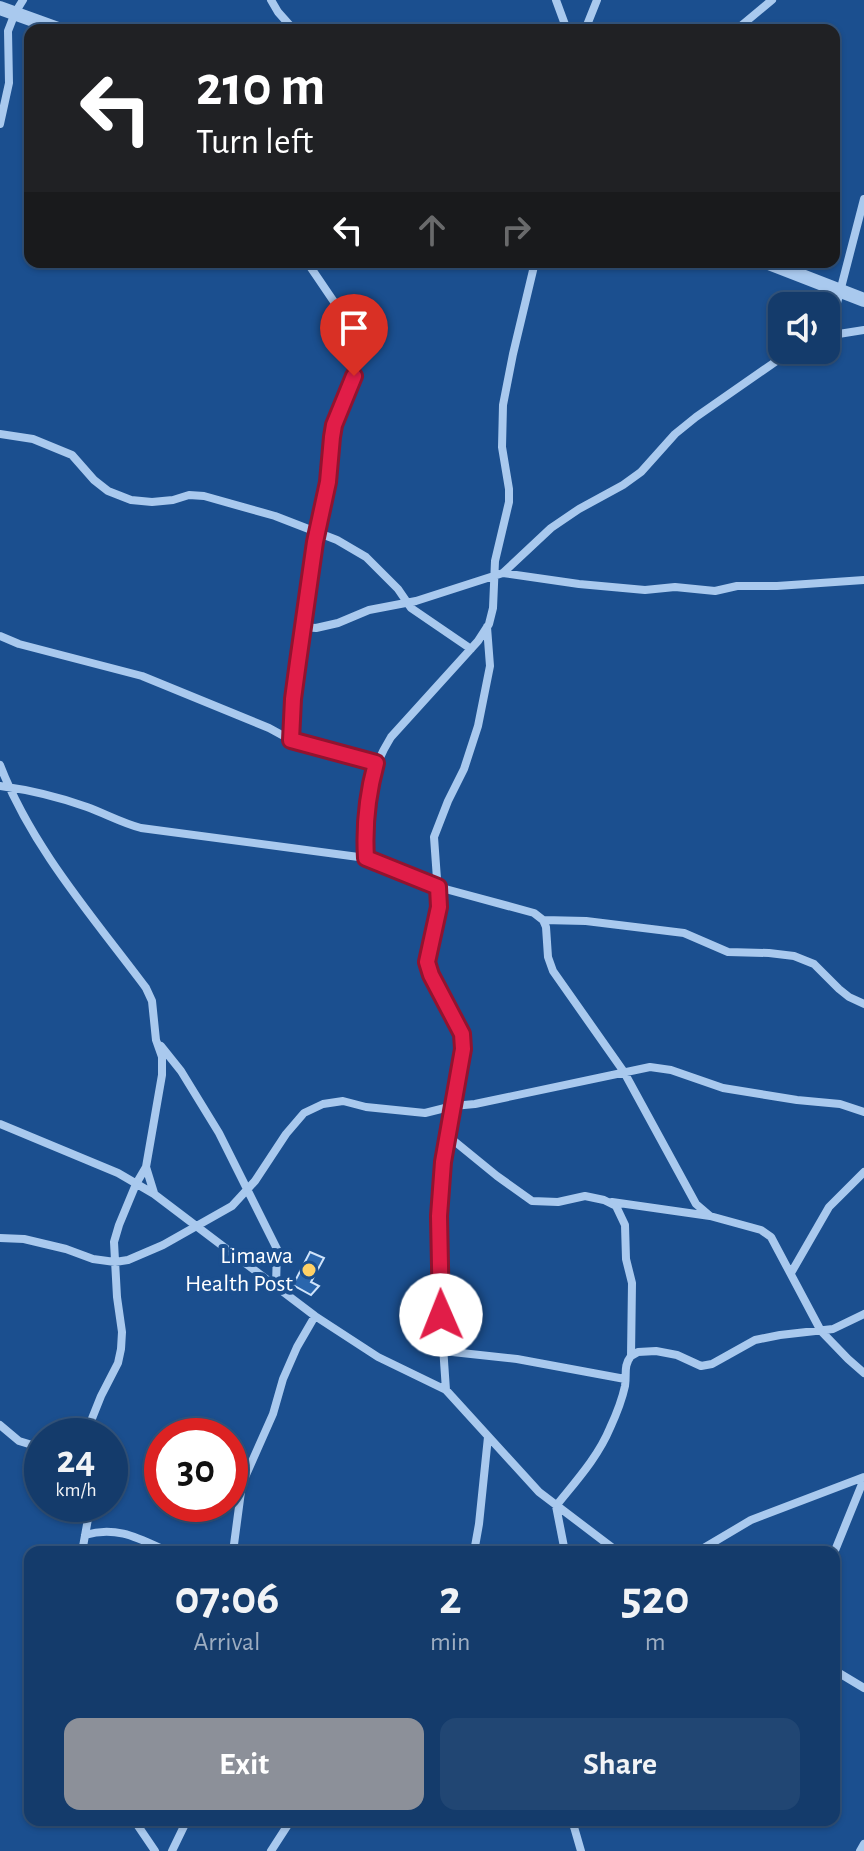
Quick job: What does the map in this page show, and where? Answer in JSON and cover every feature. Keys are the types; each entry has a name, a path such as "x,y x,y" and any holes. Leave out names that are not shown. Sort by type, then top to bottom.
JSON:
{"street":[{"path":"7,10 23,0"},
{"path":"271,0 289,24"},
{"path":"556,0 565,24"},
{"path":"587,24 597,0"},
{"path":"743,24 772,0"},
{"path":"7,10 45,24"},
{"path":"0,124 9,83 7,10"},
{"path":"840,291 864,199"},
{"path":"291,740 293,699 317,531 328,482 334,425 357,367 362,343 311,268"},
{"path":"366,858 366,807 376,763 391,737 471,649 487,627 493,608 498,543 509,502 502,447 503,405 534,268"},
{"path":"783,268 864,300"},
{"path":"840,333 864,330"},
{"path":"303,627 316,628 338,623 369,610 408,603 498,574 551,528 641,472 675,434 772,364"},
{"path":"0,434 33,439 72,455 108,491 131,500 152,502 189,495 204,496 337,540 366,557 398,589 411,608 471,649"},
{"path":"498,574 645,590 675,587 715,591 737,586 864,580"},
{"path":"446,1390 439,1216 443,1162 463,1049 462,1034 427,962 439,907 434,837 464,769 478,726 490,666 487,627"},
{"path":"0,636 19,644 142,676 291,740 376,763"},
{"path":"0,765 4,786 42,848 146,988 152,1001 156,1040 162,1057 162,1075 146,1167 136,1184 114,1242 121,1349 114,1373 92,1418"},
{"path":"4,786 37,792 141,828 366,858 438,887 534,913 546,927 548,957 553,971 624,1072 696,1204 710,1216"},
{"path":"543,920 586,921 684,933 728,952 794,956 814,964 839,989 864,1004"},
{"path":"156,1040 181,1071 219,1133 277,1249 276,1286"},
{"path":"0,1238 24,1239 93,1259 128,1260 163,1245 232,1206 247,1191 304,1113 323,1104 343,1101 366,1107 425,1113 650,1067 723,1088 840,1104 864,1112"},
{"path":"0,1124 118,1173 154,1194 315,1316 378,1357 446,1390 539,1492 610,1546"},
{"path":"448,1136 532,1201 558,1202 585,1196 710,1216 761,1230 771,1237 821,1331 864,1373"},
{"path":"146,1167 154,1194"},
{"path":"791,1273 829,1207 864,1172"},
{"path":"611,1202 621,1214 627,1234 626,1259 632,1283 631,1356"},
{"path":"564,1546 556,1506 604,1442 625,1379 626,1362 631,1356 638,1352 656,1351 677,1355 701,1366 712,1364 755,1340 833,1329 864,1314"},
{"path":"234,1546 242,1484 273,1414 287,1368 315,1316"},
{"path":"443,1351 517,1359 625,1379"},
{"path":"0,1425 24,1443"},
{"path":"475,1546 488,1437"},
{"path":"707,1546 751,1520 864,1478"},
{"path":"837,1546 864,1478"},
{"path":"83,1546 87,1522"},
{"path":"86,1530 120,1532 155,1546"},
{"path":"840,1674 864,1688"},
{"path":"138,1826 155,1851"},
{"path":"172,1851 184,1826"},
{"path":"271,1851 287,1826"},
{"path":"574,1826 581,1851"},
{"path":"860,1851 864,1844"}],"building":[{"name":"Limawa Health Post","path":"310,1252 324,1258 311,1282 319,1286 311,1295 293,1285"}],"place":[{"name":"Limawa Health Post","path":"309,1270"}],"route":[{"path":"354,376 334,425 328,482 315,542 298,662 291,740 376,763 366,807 366,858 438,887 439,907 427,962 456,1019 462,1034 463,1049 443,1162 439,1216 441,1315"}]}
